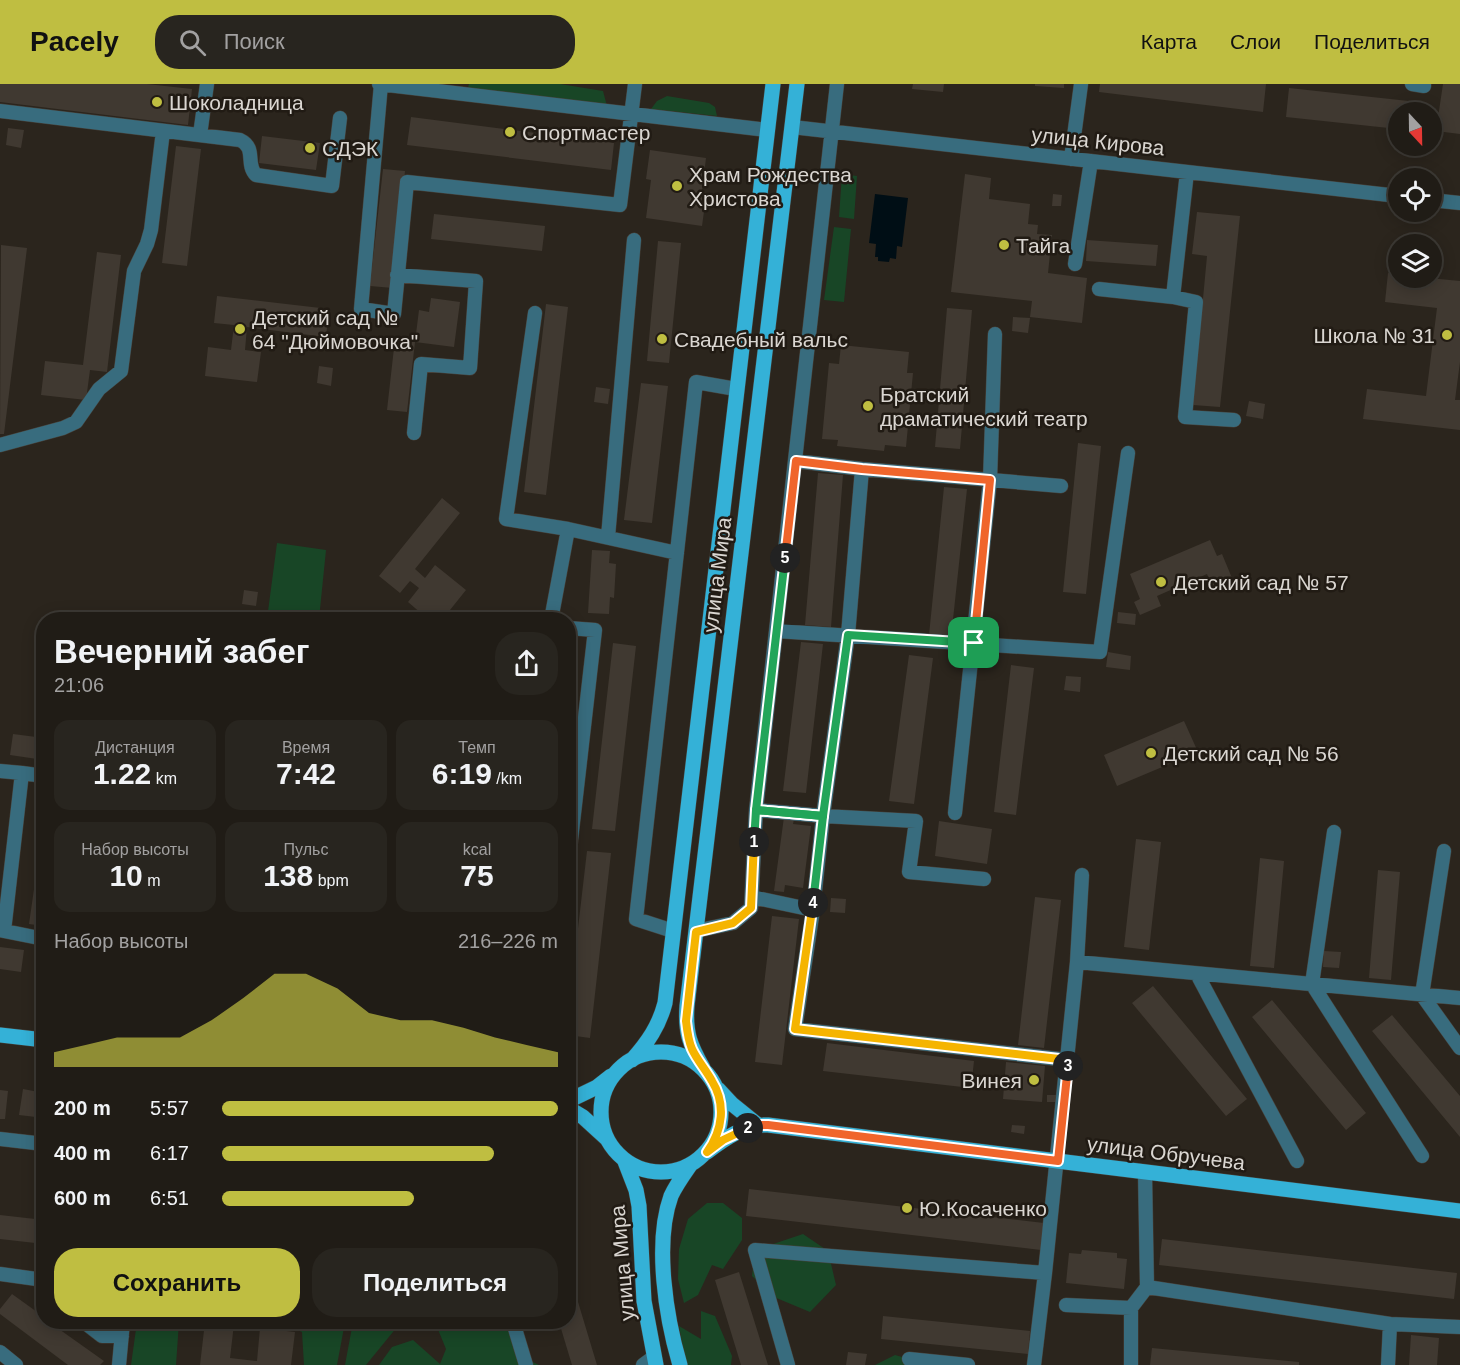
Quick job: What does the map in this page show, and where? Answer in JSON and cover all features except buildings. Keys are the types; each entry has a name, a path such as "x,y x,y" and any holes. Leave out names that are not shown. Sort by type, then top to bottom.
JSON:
{"main road":[{"name":"улица Мира","path":"632,1060 654,1033 664,1003 772,84"},
{"name":"улица Мира","path":"703,1068 691,1048 686,1021 797,84"},
{"path":"754,236 778,238"},
{"path":"0,1035 36,1040"},
{"path":"576,1097 597,1087 632,1060 652,1053 674,1053 703,1068 732,1104 758,1125 723,1140 691,1164 678,1170 663,1172 636,1167 624,1159 607,1139 576,1113"},
{"path":"607,1139 601,1116 602,1103 610,1080 618,1071"},
{"path":"707,1152 720,1126 721,1106 716,1087"},
{"name":"улица Обручева","path":"758,1125 1460,1211"},
{"name":"улица Мира","path":"624,1159 638,1198 644,1301 651,1362"},
{"name":"улица Мира","path":"680,1365 670,1323 665,1281 665,1219 672,1194 691,1164"}],"street":[{"path":"200,135 207,84"},
{"path":"636,84 632,114 620,205 407,182 394,314 361,309 380,84 632,114 767,130"},
{"path":"696,932 733,923 751,908 756,810 837,84"},
{"path":"1071,159 1082,84"},
{"path":"1412,84 1424,86 1424,84"},
{"path":"0,111 244,142 250,149 251,169 256,175 332,186 340,118"},
{"name":"улица Кирова","path":"792,127 1388,195"},
{"path":"0,445 63,428 76,422 99,389 121,371 133,276 151,230 163,130"},
{"path":"1076,264 1091,161"},
{"path":"1173,297 1187,172"},
{"path":"1442,201 1460,203"},
{"path":"608,537 634,240"},
{"path":"397,275 477,281 470,368 421,364 414,433"},
{"path":"1099,289 1173,297 1196,302 1185,417 1234,420"},
{"path":"535,313 506,519 608,537 677,554"},
{"path":"955,813 990,480 995,334"},
{"path":"673,931 636,919 696,382 736,388"},
{"path":"776,631 1100,652 1128,453"},
{"path":"796,461 1061,486"},
{"path":"862,469 848,635 823,816 813,910 795,1029 1068,1060"},
{"path":"552,612 568,529"},
{"path":"576,629 595,630 576,796"},
{"path":"0,771 36,775"},
{"path":"22,773 7,849 2,930 36,937"},
{"path":"756,810 916,821 909,872 984,879"},
{"path":"1334,832 1312,984 1422,1156"},
{"path":"1444,851 1422,995 1460,1048"},
{"path":"1034,1365 1068,1060 1082,875"},
{"path":"752,897 813,910"},
{"path":"1077,962 1460,998"},
{"path":"1197,974 1297,1161"},
{"path":"0,1139 36,1143"},
{"path":"1131,1365 1131,1308 1147,1287 1145,1172"},
{"path":"788,1365 755,1250 1045,1273"},
{"path":"0,1274 36,1279"},
{"path":"26,1277 36,1285"},
{"path":"1147,1287 1390,1324 1460,1327"},
{"path":"1066,1305 1131,1308"},
{"path":"1388,1365 1390,1324"},
{"path":"93,1329 102,1336 122,1336"},
{"path":"119,1365 122,1329"},
{"path":"515,1329 526,1365"},
{"path":"0,1352 16,1365"},
{"path":"909,1359 968,1365"}],"green space":[{"path":"469,84 560,84 603,91 607,106 467,91"},
{"path":"667,96 709,103 715,107 717,116 651,109 657,101"},
{"path":"842,174 857,176 854,219 839,217"},
{"path":"834,227 851,229 844,302 824,300"},
{"path":"277,543 326,550 320,612 268,612"},
{"path":"707,1203 723,1203 742,1218 742,1240 723,1269 712,1265 698,1295 684,1303 678,1279 679,1249 688,1219"},
{"path":"803,1234 828,1251 836,1285 810,1312 774,1297 752,1276 755,1250"},
{"path":"701,1311 715,1316 732,1356 731,1365 686,1365 679,1326 701,1339"},
{"path":"136,1329 179,1329 176,1365 131,1365"},
{"path":"295,1329 344,1329 337,1365 304,1365 302,1332"},
{"path":"352,1329 395,1329 366,1365 345,1365"},
{"path":"438,1329 510,1329 516,1354 539,1365 379,1365 392,1347 413,1340 440,1364 446,1349"},
{"path":"895,1355 909,1359 905,1365 875,1365"}],"shaded area":[{"path":"875,194 908,198 902,247 897,246 896,259 890,258 889,262 878,261 878,257 875,257 876,244 869,243"}],"place":[{"name":"Шоколадница","path":"157,102"},
{"name":"Спортмастер","path":"510,132"},
{"name":"СДЭК","path":"310,148"},
{"name":"Храм Рождества Христова","path":"677,186"},
{"name":"Тайга","path":"1004,245"},
{"name":"Детский сад № 64 \"Дюймовочка\"","path":"240,329"},
{"name":"Школа № 31","path":"1447,335"},
{"name":"Свадебный вальс","path":"662,339"},
{"name":"Братский драматический театр","path":"868,406"},
{"name":"Детский сад № 57","path":"1161,582"},
{"name":"Детский сад № 56","path":"1151,753"},
{"name":"Винея","path":"1034,1080"},
{"name":"Ю.Косаченко","path":"907,1208"}],"route":[{"path":"974,643 848,635 823,816 756,810 751,908 733,923 696,932 687,1006 687,1035 691,1048 716,1087 721,1106 720,1126 707,1152 738,1132 758,1125 768,1125 1058,1161 1068,1060 795,1029 813,910 823,816 756,810 796,461 990,480 974,643"}]}
